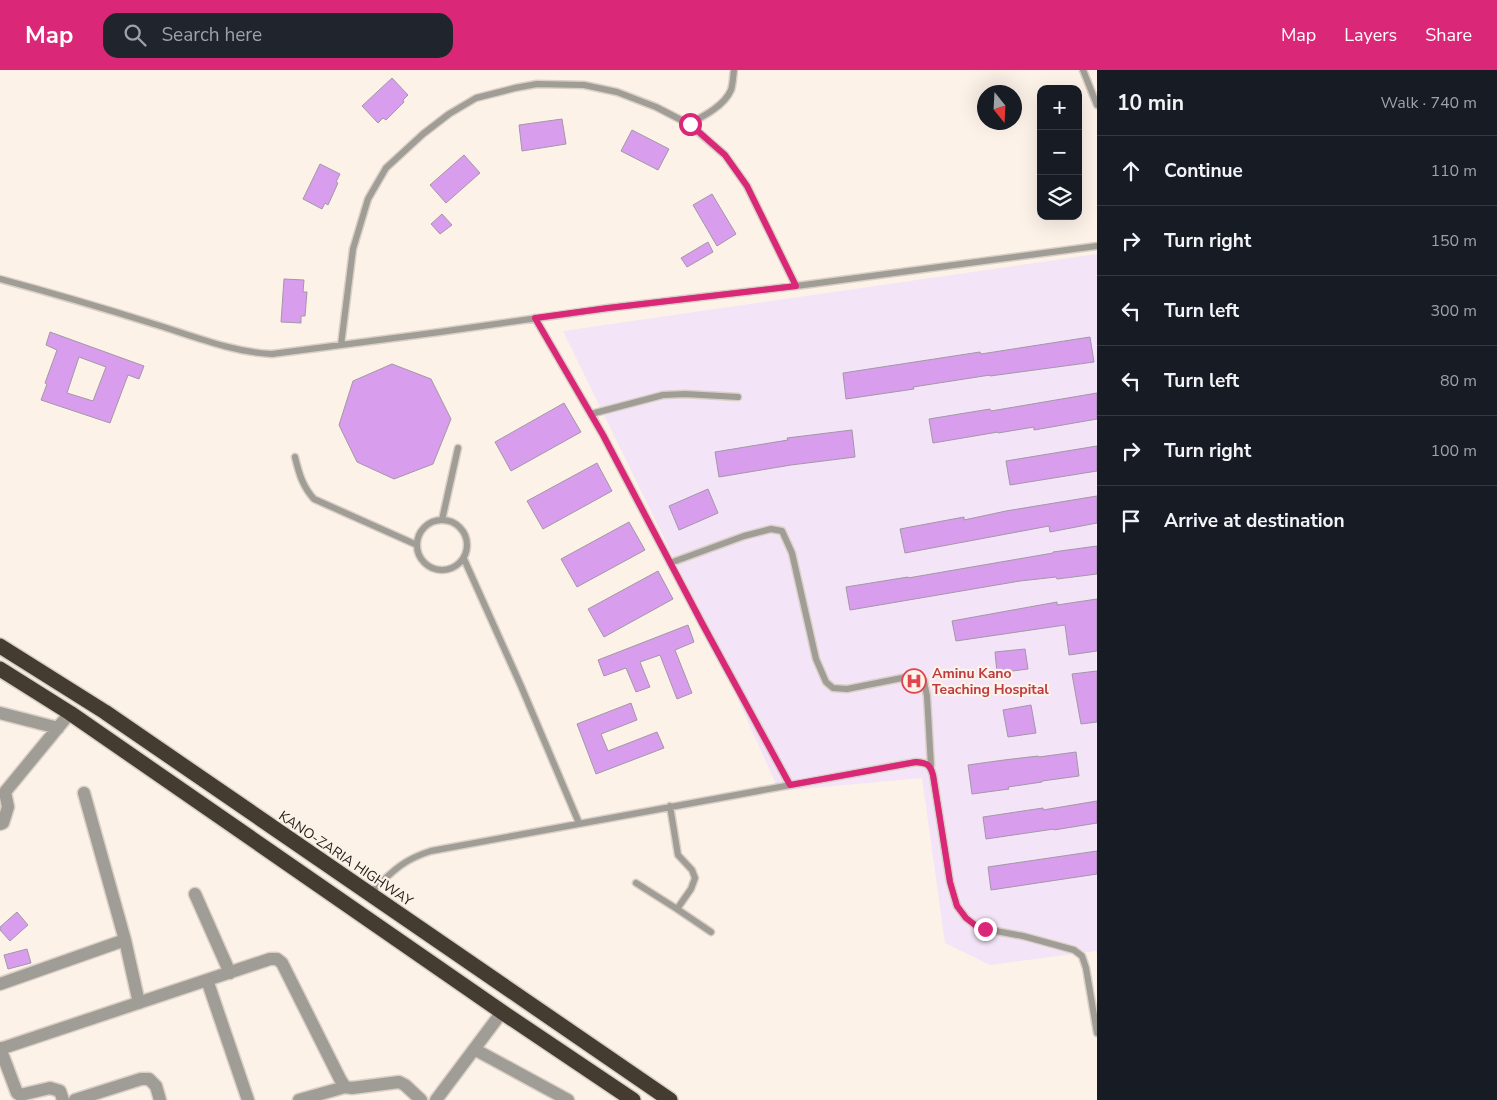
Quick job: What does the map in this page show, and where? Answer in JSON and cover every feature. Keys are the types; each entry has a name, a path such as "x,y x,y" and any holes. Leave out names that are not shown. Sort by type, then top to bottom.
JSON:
{"highway":[{"name":"KANO-ZARIA HIGHWAY","path":"0,646 105,712 670,1100"},
{"path":"0,669 70,713 502,1012 633,1100"}],"street":[{"path":"0,713 58,728"},
{"path":"0,824 3,823 8,807 5,792 70,713"},
{"path":"84,793 125,940 139,1003"},
{"path":"195,894 230,973"},
{"path":"0,984 125,940"},
{"path":"63,1100 60,1091 54,1088 20,1095 17,1093 0,1049 270,959 277,959 282,963 345,1087"},
{"path":"207,980 248,1100"},
{"path":"436,1100 502,1012"},
{"path":"474,1050 568,1100"},
{"path":"76,1100 141,1079 149,1079 156,1086 160,1100"},
{"path":"298,1100 345,1087 352,1088 399,1082 405,1084 421,1100"}],"lane":[{"path":"690,124 715,109 728,94 732,88 734,70"},
{"path":"1083,70 1097,105"},
{"path":"341,345 353,249 368,199 386,168 423,134 449,114 476,98 537,84 584,85 616,92 656,107 690,124 725,155 747,186 796,286"},
{"path":"0,280 82,301 225,346 256,353 272,354 618,306 796,286 1097,246"},
{"path":"535,318 591,414 790,785"},
{"path":"591,414 663,396 685,394 738,397"},
{"path":"442,520 458,448"},
{"path":"295,458 306,490 314,499 417,545"},
{"path":"442,520 456,524 464,534 468,546 464,559 454,568 441,571 429,567 420,558 417,545 420,532 430,523 442,520"},
{"path":"670,563 744,536 771,529 782,531 792,553 816,659 826,682 833,688 847,689 912,676 924,681 927,696 930,766 950,882 957,906 966,918 975,925 1074,950 1082,956 1086,968 1097,1033"},
{"path":"464,559 521,686 579,823"},
{"path":"370,894 400,865 416,855 454,846 916,762 926,763 930,766"},
{"path":"670,806 678,855 692,870 695,878 691,889 677,909"},
{"path":"636,883 711,932"}],"shaded area":[{"name":"Aminu Kano Teaching Hospital","path":"1097,254 1097,955 1096,951 990,965 945,943 922,778 779,791 687,585 563,331"}],"building":[{"path":"392,78 408,95 403,100 404,102 386,120 383,118 378,123 362,106"},
{"path":"562,119 566,144 522,151 519,125"},
{"path":"632,130 669,149 658,170 621,151"},
{"path":"464,155 480,173 446,203 430,185"},
{"path":"320,164 340,174 328,205 325,203 322,209 303,199"},
{"path":"712,194 736,234 717,246 693,205"},
{"path":"442,214 452,225 440,234 431,224"},
{"path":"708,242 713,252 687,267 681,258"},
{"path":"284,279 304,280 303,292 307,292 305,316 301,316 301,323 281,322"},
{"path":"50,332 144,366 139,379 128,375 110,423 41,400 57,350 46,345","holes":["79,357 106,367 93,401 67,393"]},
{"path":"1090,337 1094,362 990,375 846,399 843,373"},
{"path":"392,364 431,379 451,419 433,464 394,479 357,462 339,425 353,381"},
{"path":"1097,393 1097,419 1034,430 1034,427 933,443 929,419 990,409 991,411"},
{"path":"564,403 581,432 511,471 495,442"},
{"path":"852,430 855,457 719,477 715,452 788,440 787,438"},
{"path":"1097,446 1097,471 1010,485 1006,461"},
{"path":"597,463 612,491 543,529 527,501"},
{"path":"708,489 718,513 679,530 669,506"},
{"path":"1097,496 1097,523 1050,532 1049,526 905,553 900,529 964,517 964,520"},
{"path":"629,522 645,550 577,587 561,559"},
{"path":"1097,546 1097,574 1020,581 850,610 846,587"},
{"path":"658,571 673,599 604,637 588,609"},
{"path":"1097,599 1097,651 1069,655 1065,625 956,641 952,621 1057,602 1057,605"},
{"path":"688,625 694,642 675,650 692,693 677,699 660,655 640,662 650,687 636,692 626,668 604,676 598,660"},
{"path":"1025,649 1028,669 997,673 995,652"},
{"path":"1097,671 1097,722 1081,724 1072,674"},
{"path":"631,703 637,720 601,734 608,751 657,732 664,748 596,774 577,724"},
{"path":"1031,705 1036,733 1008,737 1003,710"},
{"path":"1076,752 1079,776 972,794 968,765"},
{"path":"1097,801 1097,823 986,839 983,817"},
{"path":"1097,851 1097,874 991,890 988,867"},
{"path":"17,912 28,925 10,941 0,930 0,927"},
{"path":"27,949 31,963 8,969 4,955"}],"place":[{"name":"Aminu Kano Teaching Hospital","path":"914,681"}],"route":[{"path":"690,124 725,155 747,186 796,286 535,318 603,435 790,785 916,762 926,763 930,766 933,775 950,882 957,906 966,918 975,925 985,929"}]}
